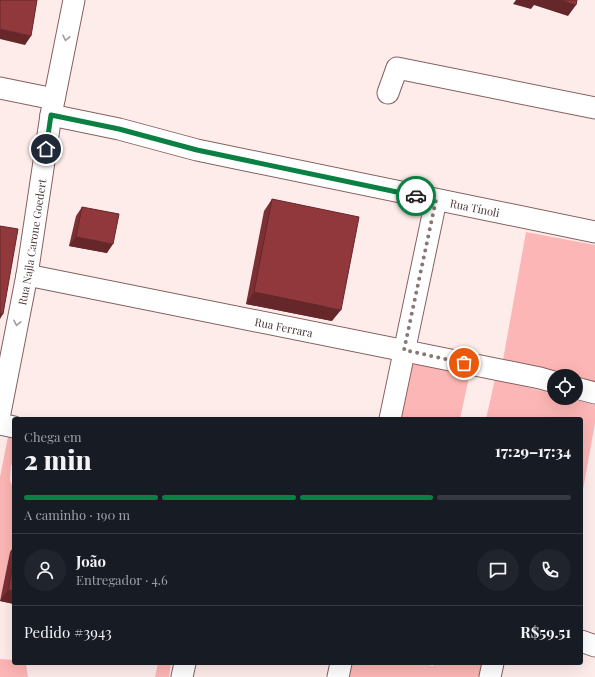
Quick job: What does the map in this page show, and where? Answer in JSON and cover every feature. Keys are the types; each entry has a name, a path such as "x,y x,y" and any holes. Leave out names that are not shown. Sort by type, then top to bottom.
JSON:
{"street":[{"name":"Rua Najla Carone Goedert","path":"0,413 6,343 27,275 52,107 74,0"},
{"path":"388,93 397,68 595,108"},
{"name":"Rua Tínoli","path":"0,88 119,129 197,150 595,232"},
{"path":"390,417 436,200"},
{"name":"Rua Ferrara","path":"27,275 547,380"},
{"path":"583,390 595,393"},
{"path":"0,424 12,427"},
{"path":"583,642 595,646"},
{"path":"182,677 185,665"},
{"path":"338,677 341,665"},
{"path":"490,677 493,665"}],"shaded area":[{"path":"526,232 595,245 595,388 583,384 583,369 547,369 547,370 503,360"},
{"path":"412,362 466,373 469,377 460,417 400,417"},
{"path":"495,379 547,392 547,405 583,405 583,402 595,405 595,423 583,490 583,417 486,417"},
{"path":"8,437 12,438 12,465 10,480 12,486 12,552 10,552 0,600 0,477"},
{"path":"0,659 12,660 12,665 26,665 28,677 0,677"},
{"path":"158,665 171,665 169,677 155,677"},
{"path":"352,665 485,665 482,677 349,677"}],"building":[{"path":"0,0 37,0 31,36 0,29"},
{"path":"560,0 577,0 576,5"},
{"path":"272,199 359,217 341,310 254,292"},
{"path":"82,207 119,214 113,244 76,237"},
{"path":"0,226 18,229 3,314 0,314"},
{"path":"12,570 12,591 8,590"}],"way so far":[{"path":"416,196 436,200 404,350 464,363"}],"route":[{"path":"46,149 51,115 119,129 197,150 416,196"}]}
